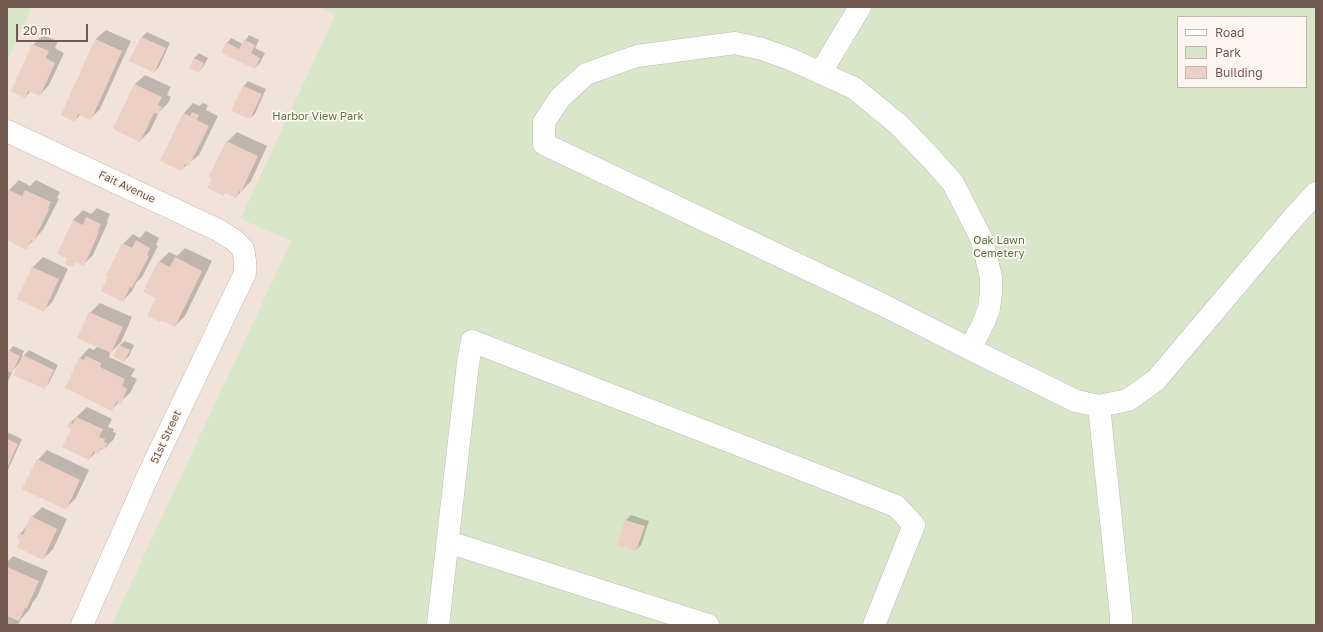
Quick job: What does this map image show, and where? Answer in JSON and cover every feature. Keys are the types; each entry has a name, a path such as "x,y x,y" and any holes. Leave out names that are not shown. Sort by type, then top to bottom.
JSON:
{"street":[{"path":"821,72 860,7"},
{"path":"970,349 984,322 989,308 991,277 982,240 953,183 899,125 854,88 790,59 762,49 734,43 637,56 586,74 560,98 544,122 544,144 881,304 970,349 1076,401 1099,406 1128,400 1156,380 1293,218 1316,193"},
{"name":"Fait Avenue","path":"7,131 218,230 234,240 243,249"},
{"name":"51st Street","path":"82,625 152,467 245,273 243,249"},
{"path":"438,625 468,363 472,341 896,506 914,525 874,625"},
{"path":"1099,406 1121,625"},
{"path":"448,542 708,625"}],"shaded area":[{"path":"32,7 319,7 335,15 240,219 291,241 111,625 7,625 7,62"}],"green space":[{"path":"7,7 32,7 7,62"},
{"name":"Oak Lawn Cemetery","path":"319,7 1316,7 1316,625 111,625 291,241 240,219 335,15"}],"building":[{"path":"141,37 166,48 154,73 129,61"},
{"path":"95,39 122,51 91,120 78,114 75,122 61,115"},
{"path":"244,40 255,45 251,53 260,58 255,69 221,53 226,42 239,49"},
{"path":"32,44 49,51 46,58 55,63 40,96 28,91 25,98 11,91"},
{"path":"194,58 204,63 199,73 189,68"},
{"path":"134,84 162,97 158,105 162,107 158,114 154,113 140,142 113,129"},
{"path":"243,86 262,94 250,119 231,111"},
{"path":"192,112 199,115 197,120 209,126 189,166 185,164 182,171 160,161 183,113 190,116"},
{"path":"226,141 258,156 241,192 239,191 236,198 225,193 224,196 207,188 212,178 209,177"},
{"path":"9,190 22,196 25,190 51,202 33,242 31,240 26,250 7,240 9,233 7,232 7,193"},
{"path":"86,217 101,224 98,231 99,232 84,266 75,262 73,267 65,264 67,258 57,254 73,220 83,225"},
{"path":"136,240 150,248 147,255 149,256 132,288 130,287 123,302 101,291 108,277 106,276 122,243 132,248"},
{"path":"175,257 202,271 175,327 161,320 160,322 147,316 156,298 143,292 158,261 170,267"},
{"path":"32,267 59,279 44,312 17,299"},
{"path":"89,312 123,327 111,353 77,338"},
{"path":"119,345 130,350 124,362 113,356"},
{"path":"8,350 20,356 12,373 7,371"},
{"path":"23,355 54,370 45,389 13,375"},
{"path":"86,356 101,363 100,367 125,379 122,386 127,389 121,404 116,402 112,411 65,388 79,358 84,360"},
{"path":"76,417 103,429 99,437 105,439 104,442 107,443 104,450 101,448 98,454 93,452 89,460 62,447 71,429 67,427 69,422 73,424"},
{"path":"7,439 18,444 7,468"},
{"path":"37,459 80,480 66,510 22,489"},
{"path":"31,516 57,529 43,560 17,547 20,540 17,538 19,533 23,535"},
{"path":"625,520 645,526 636,551 617,545"},
{"path":"7,567 39,581 27,608 25,608 19,621 7,616"}],"park label":[{"name":"Harbor View Park","path":"318,117"}]}
